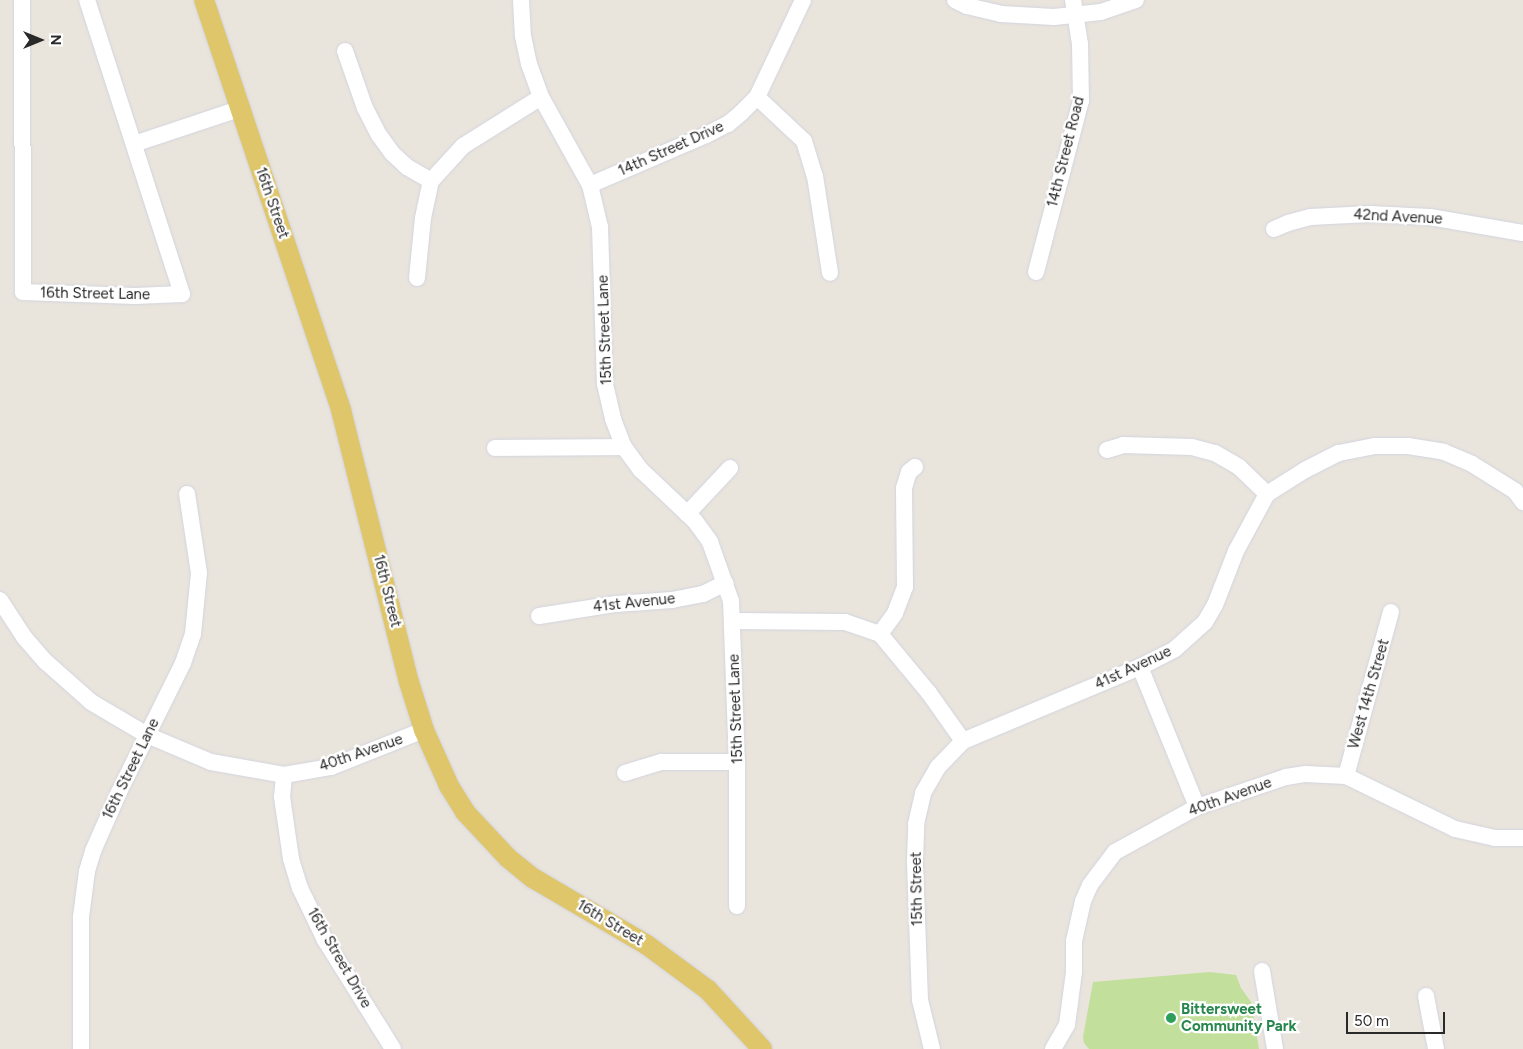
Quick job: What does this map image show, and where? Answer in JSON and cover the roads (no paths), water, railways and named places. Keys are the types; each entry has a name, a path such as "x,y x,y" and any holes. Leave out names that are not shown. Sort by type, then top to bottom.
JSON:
{"main road":[{"name":"16th Street","path":"204,0 341,410 409,682 424,730 449,786 465,812 508,858 533,878 646,945 708,990 762,1049"}],"street":[{"name":"16th Street Lane","path":"22,0 23,292 134,296 182,294 87,0"},
{"name":"15th Street Lane","path":"521,0 523,36 529,64 541,97 590,185 600,227 605,384 613,419 624,446 641,470 687,514 710,542 726,583 733,621 738,762 738,906"},
{"name":"14th Street Drive","path":"590,185 728,124 757,97 803,0"},
{"path":"955,0 967,6 1000,14 1032,17 1075,8 1101,12 1136,0"},
{"name":"14th Street Road","path":"1036,272 1081,101 1080,44 1075,8"},
{"path":"345,51 365,108 379,135 392,153 407,167 431,181"},
{"path":"417,278 423,218 431,181 463,146 541,97"},
{"path":"757,97 804,141 815,176 830,273"},
{"path":"134,144 239,109"},
{"name":"42nd Avenue","path":"1274,229 1310,217 1370,214 1430,218 1523,233"},
{"path":"1107,450 1123,445 1192,447 1214,454 1239,467 1267,494"},
{"path":"495,448 624,446"},
{"name":"41st Avenue","path":"962,741 1140,667 1175,649 1205,622 1215,605 1236,551 1267,494 1305,470 1339,453 1375,446 1408,446 1444,452 1472,464 1520,492"},
{"path":"880,634 895,613 905,588 904,488 909,472 915,466"},
{"path":"687,514 730,468"},
{"name":"16th Street Lane","path":"80,1049 81,917 87,871 92,850 183,663 193,634 199,573 187,494"},
{"name":"41st Avenue","path":"540,616 616,604 672,600 702,594 726,583"},
{"name":"40th Avenue","path":"0,600 24,636 46,662 91,702 147,736 210,762 284,775 331,767 424,730"},
{"name":"West 14th Street","path":"1346,776 1392,612"},
{"path":"733,621 845,622 880,634 929,693 962,741"},
{"path":"1140,667 1197,807"},
{"name":"15th Street","path":"932,1049 920,1000 915,861 916,824 923,793 938,767 962,741"},
{"path":"625,773 661,762 738,762"},
{"name":"40th Avenue","path":"1056,1048 1067,1025 1074,972 1074,941 1083,901 1090,886 1115,852 1197,807 1286,777 1306,774 1346,776 1455,829 1494,838 1523,838"},
{"name":"16th Street Drive","path":"284,775 282,797 290,859 300,888 326,940 393,1049"},
{"path":"1262,972 1275,1049"},
{"path":"1426,996 1436,1049"}],"place":[{"name":"Bittersweet Community Park","path":"1171,1018"}]}
